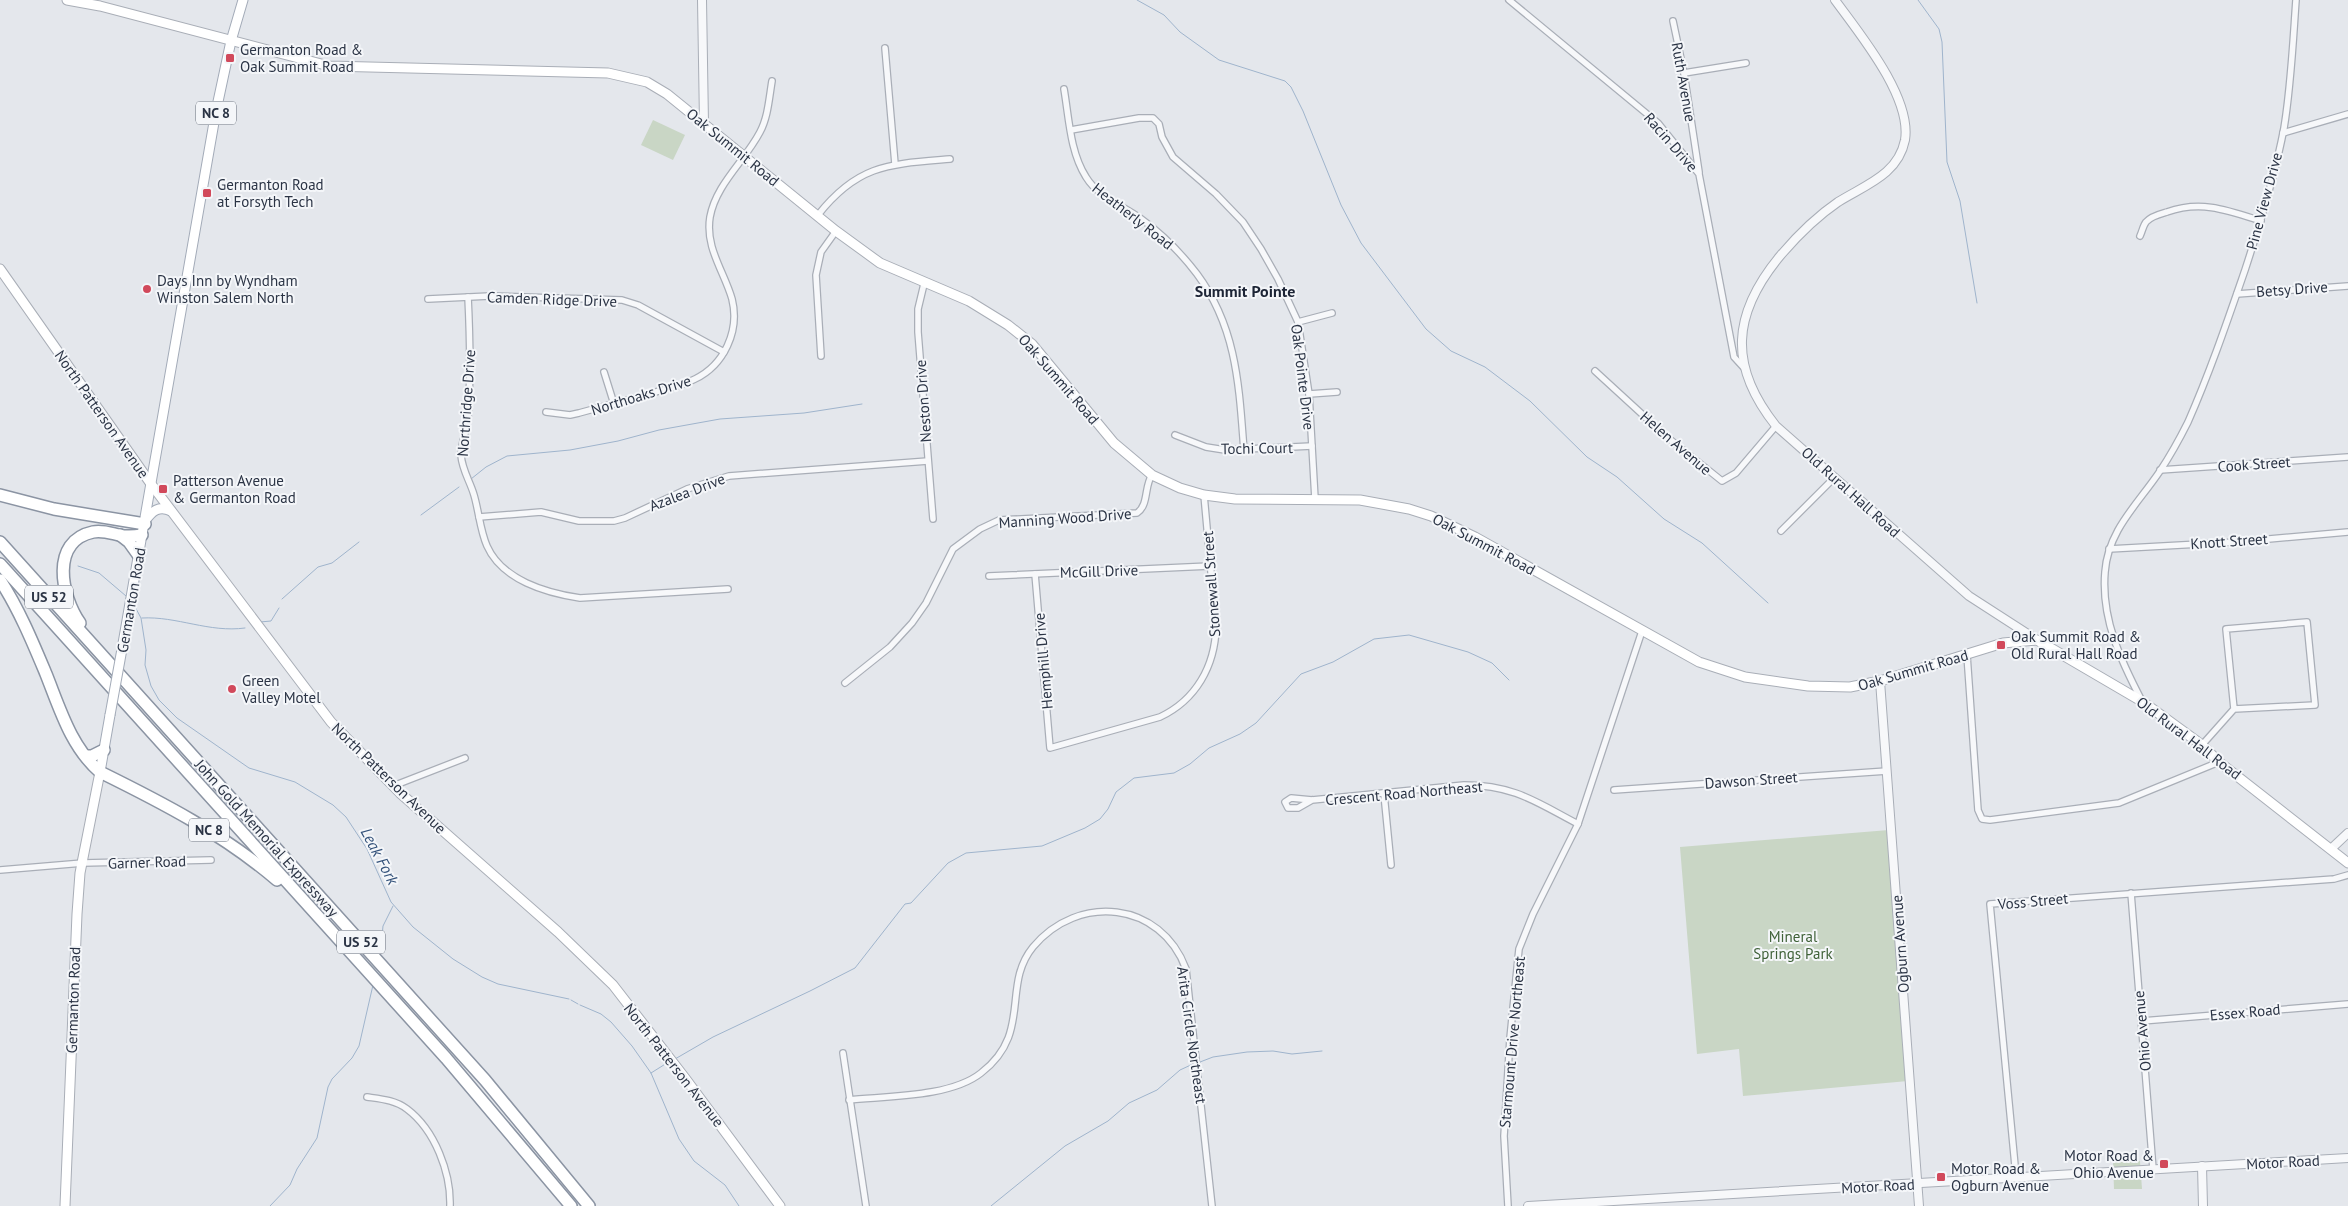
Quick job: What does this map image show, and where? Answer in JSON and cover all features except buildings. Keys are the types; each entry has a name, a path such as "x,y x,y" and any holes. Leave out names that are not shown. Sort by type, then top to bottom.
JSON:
{"highway":[{"path":"0,496 54,509 144,526"},
{"path":"120,535 144,526"},
{"path":"99,651 77,619 66,597 63,566 71,546 85,534 105,531 120,535 129,542 139,556"},
{"name":"John Gold Memorial Expressway","path":"0,542 485,1080 589,1206"},
{"name":"John Gold Memorial Expressway","path":"0,564 476,1092 571,1206"},
{"path":"0,580 37,653 70,733 100,772"},
{"path":"86,756 92,756 104,750"},
{"name":"NC 8","path":"100,772 170,806 210,830 254,861 308,905"}],"main road":[{"name":"Oak Summit Road","path":"66,0 100,6 329,66 617,74 638,79 655,87 704,124 836,231 880,263 924,284 969,301 997,317 1023,336 1114,443 1152,475 1180,488 1204,495 1235,499 1360,500 1409,509 1431,516 1477,538 1699,662 1745,677 1822,688 1850,687 1880,681 2003,643 2037,640"},
{"name":"Germanton Road","path":"65,1206 76,933 83,864 215,119 231,41 243,0"},
{"name":"North Patterson Avenue","path":"0,269 151,484 331,722 393,786 558,932 613,985 686,1078 780,1206"},
{"path":"144,526 156,510 164,508 171,511"},
{"name":"Old Rural Hall Road","path":"2037,640 2143,702 2202,745 2219,762 2332,848 2348,863"}],"street":[{"path":"702,0 704,124"},
{"name":"Racin Drive","path":"1509,0 1658,123 1700,174 1734,356 1745,369"},
{"name":"Old Rural Hall Road","path":"1835,0 1888,77 1902,112 1905,139 1897,161 1881,178 1838,202 1798,235 1764,276 1744,318 1741,346 1751,389 1776,426 1969,596 2037,640"},
{"name":"Pine View Drive","path":"2143,702 2117,649 2109,623 2105,597 2105,572 2109,549 2119,526 2160,470 2186,425 2220,346 2261,220 2283,133 2296,0"},
{"name":"Ruth Avenue","path":"1673,21 1684,73 1700,174"},
{"path":"885,48 895,164"},
{"path":"1684,73 1746,63"},
{"name":"Northoaks Drive","path":"546,412 570,415 614,404 698,378 712,367 724,352 733,328 733,308 729,292 713,255 710,218 720,190 766,120 772,82"},
{"name":"Heatherly Road","path":"1064,89 1075,151 1086,178 1108,198 1139,217 1158,232 1182,256 1209,292 1222,318 1234,354 1238,376 1244,451"},
{"path":"2283,133 2348,114"},
{"name":"Oak Pointe Drive","path":"1071,130 1139,118 1153,118 1159,124 1162,137 1173,157 1216,194 1243,222 1261,249 1278,279 1298,322 1308,394 1315,499"},
{"path":"818,215 830,199 852,181 873,170 895,164 950,159"},
{"path":"2140,236 2146,222 2155,216 2188,206 2202,205 2261,220"},
{"path":"821,356 816,275 821,252 836,231"},
{"name":"Neston Drive","path":"924,284 918,309 918,332 933,519"},
{"name":"Betsy Drive","path":"2237,294 2348,286"},
{"name":"Camden Ridge Drive","path":"428,299 468,297 616,299 628,301 724,352"},
{"name":"Northridge Drive","path":"468,297 471,363 468,420 461,454 466,478 473,493 488,548 505,570 522,581 560,594 588,598 728,589"},
{"path":"1298,322 1332,313"},
{"path":"604,372 614,404"},
{"name":"Helen Avenue","path":"1595,372 1673,442 1722,481 1736,473 1776,426"},
{"path":"1308,394 1337,392"},
{"name":"Tochi Court","path":"1175,435 1206,447 1244,451 1312,446"},
{"name":"Cook Street","path":"2160,470 2348,457"},
{"name":"Azalea Drive","path":"479,517 541,512 579,521 614,521 625,518 687,489 729,476 928,461"},
{"name":"Manning Wood Drive","path":"845,684 890,647 912,623 926,603 950,553 963,539 999,520 1137,513 1142,508 1147,483 1152,475"},
{"path":"1781,531 1835,477"},
{"name":"Stonewall Street","path":"1050,748 1149,722 1176,708 1194,692 1209,666 1214,648 1216,627 1204,495"},
{"name":"Knott Street","path":"2109,549 2236,542 2348,532"},
{"name":"McGill Drive","path":"988,576 1210,566"},
{"name":"Hemphill Drive","path":"1035,574 1050,748"},
{"path":"2202,745 2234,709 2315,706 2307,622 2226,629 2234,709"},
{"name":"Starmount Drive Northeast","path":"1508,1206 1504,1136 1518,958 1532,914 1578,824 1642,631"},
{"path":"1967,655 1978,810 1982,819 2030,816 2119,803 2219,762"},
{"name":"Ogburn Avenue","path":"1880,681 1919,1206"},
{"path":"393,786 465,758"},
{"name":"Dawson Street","path":"1614,790 1887,771"},
{"name":"Crescent Road Northeast","path":"1312,800 1464,785 1504,788 1520,793 1578,824"},
{"path":"1384,794 1391,865"},
{"path":"2332,848 2348,832"},
{"name":"Garner Road","path":"0,870 83,864 211,860"},
{"name":"Voss Street","path":"2016,1176 1990,904 2131,892 2334,879 2348,875"},
{"name":"Ohio Avenue","path":"2131,892 2153,1169"},
{"name":"Arita Circle Northeast","path":"849,1100 941,1090 972,1080 995,1060 1009,1039 1015,1016 1020,973 1025,959 1033,947 1052,930 1076,916 1108,912 1132,915 1146,922 1167,937 1178,952 1186,969 1212,1206"},
{"name":"Essex Road","path":"2142,1021 2348,1004"},
{"path":"843,1053 866,1206"},
{"path":"367,1097 396,1103 407,1109 421,1122 434,1142 444,1166 450,1206"},
{"name":"Motor Road","path":"1528,1206 2348,1158"},
{"path":"2202,1166 2203,1206"}],"green space":[{"path":"653,120 685,135 673,160 641,145"},
{"name":"Mineral Springs Park","path":"1889,830 1908,1081 1743,1096 1739,1049 1697,1054 1680,847"},
{"path":"2140,1161 2142,1189 2114,1189 2113,1162"}],"waterway":[{"path":"1137,0 1164,15 1180,32 1219,60 1285,81 1291,87 1303,111 1341,205 1361,243 1426,329 1451,351 1485,367 1530,401 1587,457 1617,477 1664,519 1702,543 1768,603"},
{"path":"1918,0 1939,29 1942,42 1947,162 1960,201 1977,303"},
{"path":"471,479 486,467 507,456 570,450 618,441 659,430 720,419 804,413 862,404"},
{"path":"421,515 459,487"},
{"path":"282,599 318,567 332,563 359,542"},
{"name":"Leak Fork","path":"78,566 99,573 126,596"},
{"name":"Leak Fork","path":"134,605 141,618 146,650 145,665 151,686 159,700 177,718 249,768 295,782 333,805 346,817 367,849 391,902 413,927 453,959 482,977 498,984 569,999"},
{"path":"260,622 271,621 279,608"},
{"path":"142,618 168,619 206,627 245,628"},
{"path":"675,1059 713,1037 855,968 905,904 911,903 948,863 966,853 1042,846 1085,828 1100,819 1108,809 1116,792 1134,778 1174,773 1190,764 1209,748 1240,734 1256,723 1301,674 1333,662 1374,639 1409,635 1468,652 1492,663 1509,680"},
{"path":"380,957 383,926 393,906"},
{"path":"270,1206 290,1185 297,1169 317,1138 328,1087 332,1079 352,1058 359,1046 373,985"},
{"name":"Leak Fork","path":"571,1000 578,1004"},
{"name":"Leak Fork","path":"580,1005 601,1014 611,1022 632,1046 651,1073 679,1139 694,1161 725,1185 739,1206"},
{"path":"1200,1062 1213,1057 1247,1052 1273,1051 1292,1054 1322,1051"},
{"path":"651,1073 667,1063"},
{"path":"991,1206 1065,1146 1108,1121 1129,1103 1157,1090 1180,1070 1193,1064"}],"place":[{"name":"Germanton Road & Oak Summit Road","path":"230,58"},
{"name":"Germanton Road at Forsyth Tech","path":"207,193"},
{"name":"Days Inn by Wyndham Winston Salem North","path":"147,289"},
{"name":"Patterson Avenue & Germanton Road","path":"163,489"},
{"name":"Oak Summit Road & Old Rural Hall Road","path":"2001,645"},
{"name":"Green Valley Motel","path":"232,689"},
{"name":"Motor Road & Ohio Avenue","path":"2164,1164"},
{"name":"Motor Road & Ogburn Avenue","path":"1941,1177"}],"district":[{"name":"Summit Pointe","path":"1245,291"}]}
